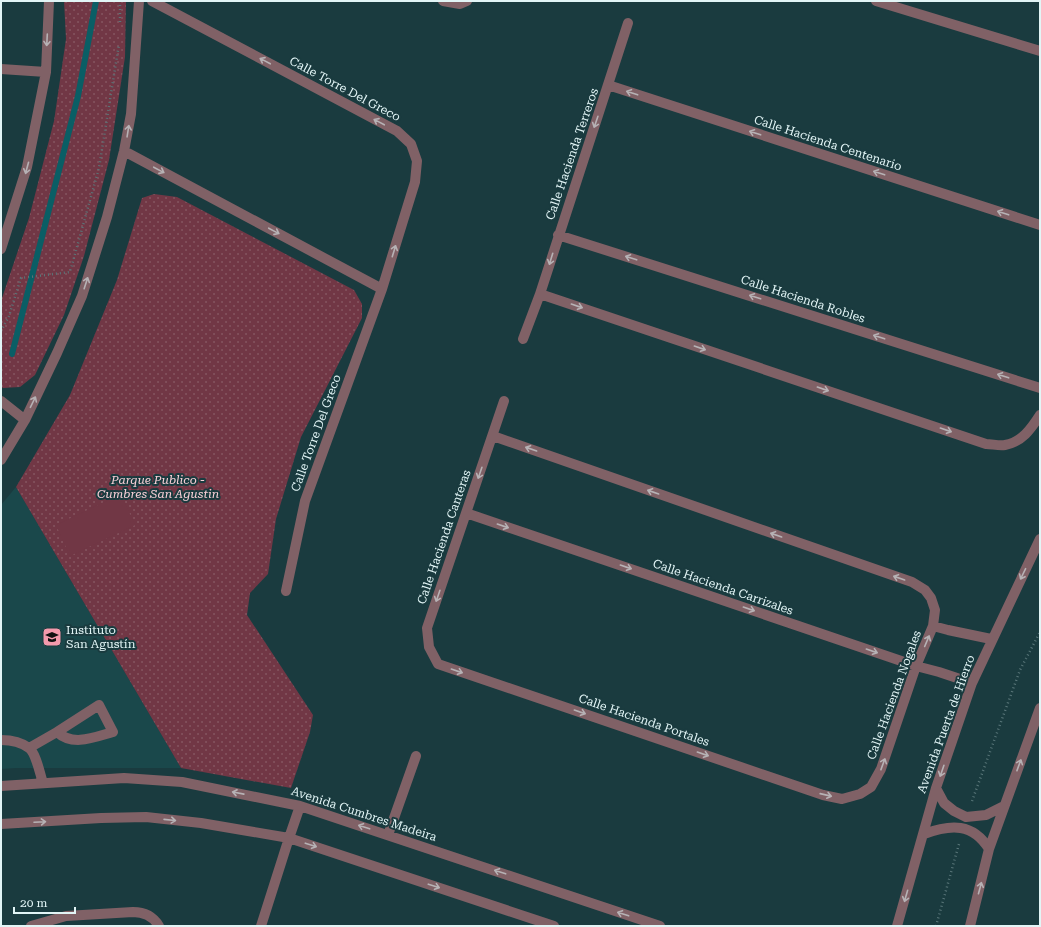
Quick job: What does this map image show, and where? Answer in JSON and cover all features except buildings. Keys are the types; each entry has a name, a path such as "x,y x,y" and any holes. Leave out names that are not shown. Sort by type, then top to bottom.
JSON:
{"street":[{"path":"1,249 27,167 46,72 49,1"},
{"path":"1,460 25,420 82,296 107,217 124,151 130,114 139,1"},
{"name":"Calle Torre Del Greco","path":"152,1 397,131 411,144 417,162 415,182 382,289 306,500 286,591"},
{"path":"442,1 460,4 467,1"},
{"path":"876,1 1040,51"},
{"name":"Calle Hacienda Terreros","path":"524,339 628,23"},
{"path":"1,69 46,72"},
{"name":"Calle Hacienda Centenario","path":"608,85 1040,224"},
{"path":"124,151 382,289"},
{"name":"Calle Hacienda Robles","path":"558,235 1040,388"},
{"path":"540,294 986,444 1004,445 1021,440 1036,428 1040,415"},
{"path":"1,401 25,420"},
{"name":"Calle Hacienda Canteras","path":"429,647 427,628 504,402"},
{"name":"Calle Hacienda Nogales","path":"493,436 912,582 925,590 931,598 935,610 933,626 916,666 881,769 871,787 860,794"},
{"name":"Calle Hacienda Carrizales","path":"466,513 916,666 972,683"},
{"name":"Avenida Puerta de Hierro","path":"897,926 936,788 972,683 991,639 1040,539"},
{"path":"933,626 991,639"},
{"name":"Calle Hacienda Portales","path":"429,647 438,664 816,793 842,799 860,794"},
{"path":"29,748 99,706 113,732 80,741 62,737 57,732"},
{"path":"970,926 989,850 1040,708"},
{"path":"1,740 10,740 29,748 36,761 43,783"},
{"path":"388,835 416,756"},
{"name":"Avenida Cumbres Madeira","path":"1,786 124,778 182,782 300,806 660,926"},
{"path":"936,788 944,803 954,811 966,816 986,815 1004,806"},
{"path":"261,926 288,838 300,806"},
{"path":"1,824 146,817 201,823 288,838 554,926"},
{"path":"924,834 939,828 963,828 974,832 983,840 989,850"},
{"path":"31,926 66,916 143,912 151,917 159,926"}],"path":[{"path":"120,1 120,27"},
{"path":"1,331 9,316 21,278 70,272 98,168 119,41"},
{"path":"966,816 1020,670 1040,632"},
{"path":"936,926 963,828"}],"shaded area":[{"name":"Instituto San Agustín","path":"16,487 181,768 1,769 1,505"}],"green space":[{"path":"64,1 126,1 125,57 109,160 84,256 64,315 35,375 20,387 3,388 1,387 1,301 29,218 54,121 66,39"},
{"name":"Parque Publico - Cumbres San Agustin","path":"154,194 177,197 354,290 362,304 362,318 301,437 276,519 268,574 250,593 247,615 313,715 310,732 291,788 181,768 16,487 70,395 117,280 142,198"},
{"path":"121,494 135,525 70,556 56,525"}],"waterway":[{"path":"12,354 78,96 96,1"}],"place":[{"name":"Instituto San Agustín","path":"52,637"}]}
